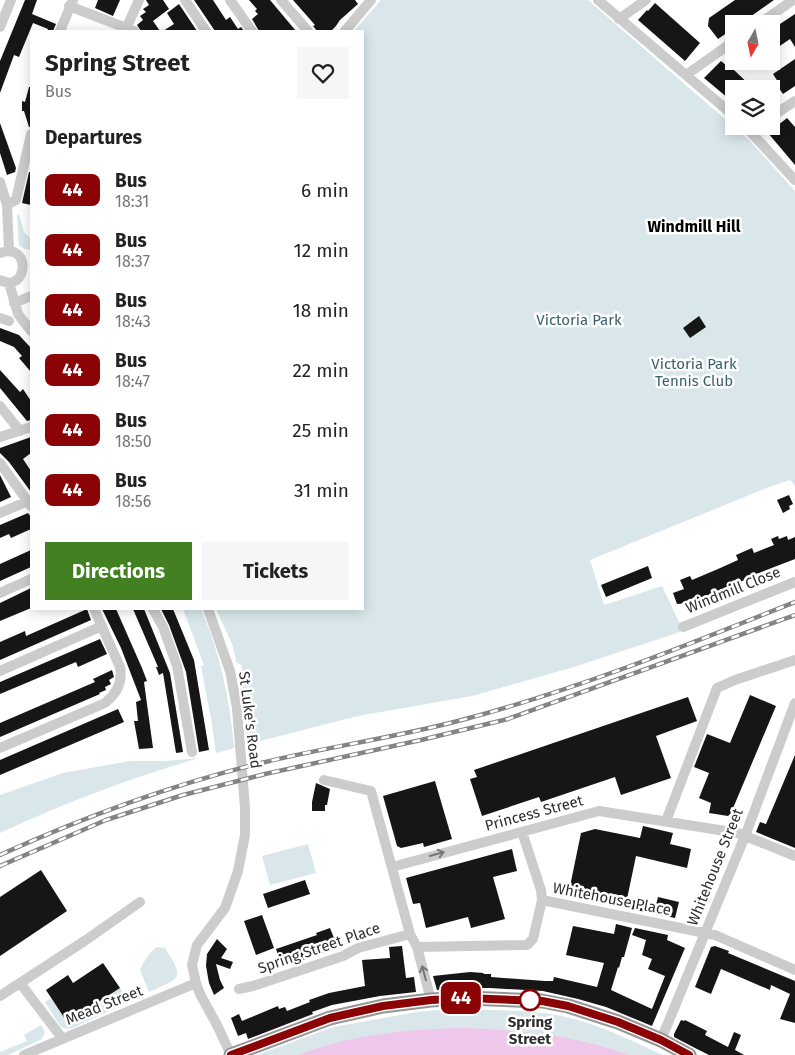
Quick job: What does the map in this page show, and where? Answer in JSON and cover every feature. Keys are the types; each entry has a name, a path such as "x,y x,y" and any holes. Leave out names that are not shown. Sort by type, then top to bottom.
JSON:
{"highway":[{"path":"231,1055 330,1018 383,1006 431,1000 509,999 542,1001 568,1006 610,1019 661,1040 689,1055"}],"street":[{"path":"0,27 11,0"},
{"path":"60,30 71,3 129,30 139,0"},
{"path":"185,0 205,30"},
{"path":"230,0 251,30"},
{"path":"281,0 307,30"},
{"path":"598,0 725,108"},
{"path":"619,18 646,0"},
{"path":"772,15 793,0"},
{"path":"346,30 369,1"},
{"path":"686,75 725,47"},
{"path":"780,112 795,101"},
{"path":"757,135 795,180"},
{"path":"7,205 16,200 30,138"},
{"path":"0,182 7,205 4,252 16,254 27,262 17,279 4,282 18,314 30,330"},
{"path":"14,303 30,296"},
{"path":"0,406 20,431"},
{"path":"0,437 30,427"},
{"path":"0,463 30,504 0,513"},
{"path":"0,592 30,579"},
{"name":"Windmill Close","path":"683,627 795,582"},
{"path":"0,748 105,704 119,685 122,676 120,668 94,610"},
{"path":"154,610 177,666 192,752"},
{"name":"St Luke's Road","path":"196,983 192,965 197,945 225,908 238,871 245,835 245,807 237,708 230,671 208,610"},
{"path":"0,670 102,626"},
{"path":"666,821 717,688 795,660"},
{"name":"Whitehouse Street","path":"661,1040 745,836 795,703"},
{"path":"324,780 371,791 410,934 416,947 431,1000"},
{"name":"Princess Street","path":"392,867 599,811 738,833 795,856"},
{"path":"416,947 527,945 533,939 542,900 541,890 522,832"},
{"name":"Whitehouse Place","path":"542,900 715,935 795,970"},
{"path":"0,996 140,902"},
{"name":"Spring Street Place","path":"239,989 254,986 343,956 358,948 410,934"},
{"path":"20,983 62,1038"},
{"path":"196,983 231,1055"},
{"name":"Mead Street","path":"24,1055 196,983"}],"green space":[{"name":"Victoria Park","path":"381,0 588,0 725,119 725,135 743,135 750,141 795,191 795,486 790,480 769,487 590,560 604,605 662,586 683,627 680,632 574,667 472,696 358,716 248,744 239,684 243,673 241,665 236,662 233,646 216,610 364,610 364,30 355,30"},
{"path":"19,214 24,232 30,238 30,250 24,249 19,245 17,216"},
{"path":"183,610 201,610 214,643 223,677 230,712 234,748 216,753 201,666 204,665"},
{"path":"199,758 98,792 0,833 0,795 63,773 130,761"},
{"path":"308,844 316,873 270,885 262,856"},
{"path":"157,947 165,948 175,966 177,976 168,984 149,992 140,970 147,957"},
{"path":"120,988 129,1002 70,1029 60,1026 45,1002 51,998 67,1022"},
{"path":"448,1009 525,1011 555,1015 582,1021 629,1039 663,1055 257,1055 333,1027 417,1012"},
{"path":"41,1025 45,1032 42,1039 8,1055 0,1055 0,1052 27,1041 24,1035"}],"shaded area":[{"path":"462,1028 504,1030 567,1038 628,1055 298,1055 338,1042 378,1034"}],"building":[{"path":"25,0 37,0 32,14 56,24 53,30 48,30 33,23 19,57 14,55 0,93 0,61"},
{"path":"98,0 120,0 113,16 95,8"},
{"path":"146,0 163,0 169,9 153,21 159,30 140,30 137,25 143,20 140,16 146,12 143,9 149,5"},
{"path":"194,0 213,0 226,20 230,17 238,29 241,27 243,30 214,30"},
{"path":"249,0 270,0 295,30 258,30 252,19 258,14 255,11 257,9"},
{"path":"293,0 355,0 358,4 332,30 316,30 313,26 315,25"},
{"path":"735,0 774,0 753,15 725,15 725,34 718,39 708,26 709,18"},
{"path":"655,3 700,43 685,61 638,20"},
{"path":"179,4 196,30 165,30 174,24 167,13"},
{"path":"795,14 795,47 790,39 780,46 780,24"},
{"path":"795,59 795,86 783,94 780,90 780,80 777,80 773,74"},
{"path":"721,61 725,64 725,70 734,70 745,80 725,80 725,96 704,78"},
{"path":"30,87 30,127 24,111 22,111 22,101 25,102"},
{"path":"787,118 795,127 795,165 770,135 780,135 780,124"},
{"path":"0,123 16,168 15,172 7,175 0,153"},
{"path":"29,172 30,172 30,205 22,203"},
{"path":"699,316 706,327 690,338 683,328"},
{"path":"0,328 19,335 30,347 30,371 19,358 22,356 14,347 0,341"},
{"path":"0,370 20,392 23,389 30,400 30,420 27,421 0,388"},
{"path":"30,437 30,454 23,459 30,470 30,491 0,453 0,448"},
{"path":"0,475 11,497 0,502"},
{"path":"789,495 793,504 789,506 790,509 783,513 777,500"},
{"path":"28,513 30,516 30,529 11,538 9,534 0,538 0,525"},
{"path":"778,536 779,539 787,536 788,540 795,537 795,559 746,576 747,579 701,598 702,602 691,606 689,603 677,604 673,593 684,589 680,580 690,576 692,580 718,569 738,560 736,555 752,548 754,553 774,545 771,539"},
{"path":"30,550 30,567 0,581 0,564"},
{"path":"648,566 652,578 606,597 601,585"},
{"path":"30,588 30,608 0,621 0,603"},
{"path":"85,610 87,610 91,620 0,660 0,642 25,631 26,636"},
{"path":"102,610 116,610 147,681 144,682 153,748 139,749 134,721 138,721 136,702 141,700 121,648"},
{"path":"133,610 144,610 170,673 183,752 176,753 163,673 159,675 156,667 158,667"},
{"path":"162,610 173,610 194,660 209,750 199,752 186,672"},
{"path":"100,639 107,654 78,667 76,662 0,694 0,682"},
{"path":"112,670 114,677 109,680 111,684 105,687 106,690 100,694 0,737 0,723 95,682 93,679"},
{"path":"750,695 776,706 731,813 728,816 709,813 711,803 699,798 709,773 694,767 707,734 730,743"},
{"path":"688,697 697,721 656,736 671,778 621,795 615,777 541,802 539,797 482,816 470,779 477,777 474,770"},
{"path":"118,709 124,722 0,775 0,760"},
{"path":"795,755 795,848 756,832 760,822 766,824"},
{"path":"435,781 452,839 424,847 423,843 401,848 397,846 383,796"},
{"path":"316,783 330,789 325,811 312,811"},
{"path":"643,826 673,833 670,844 691,849 687,868 636,856 627,899 656,905 658,897 679,902 675,918 568,896 581,833 595,829 640,838"},
{"path":"512,849 517,871 493,877 505,919 471,928 468,917 426,928 420,903 413,904 406,878"},
{"path":"41,870 67,911 0,956 0,897"},
{"path":"305,880 310,894 268,908 263,894"},
{"path":"262,915 274,948 256,955 244,921"},
{"path":"616,924 632,928 624,957 622,957 618,967 611,990 652,1009 665,976 648,969 652,959 642,955 646,940 632,935 635,928 668,935 667,940 685,948 652,1026 606,1007 543,991 490,988 437,990 433,976 470,972 491,974 491,977 545,981 553,981 554,977 597,987 604,963 566,955 573,926 614,934"},
{"path":"330,928 338,948 282,967 276,949 317,935 316,933"},
{"path":"217,939 227,949 221,958 233,962 230,969 216,964 224,988 214,995 209,983 206,966 207,954"},
{"path":"402,946 406,978 414,977 416,992 380,996 332,1005 248,1039 246,1033 238,1036 231,1018 239,1014 242,1021 278,1006 279,1009 285,1007 287,1011 329,993 365,986 362,960 390,958 389,947"},
{"path":"715,946 795,981 795,1023 780,1019 790,994 771,985 770,990 721,969 711,994 695,987 711,947"},
{"path":"103,963 120,988 67,1022 46,990 68,975 73,983"},
{"path":"681,1020 685,1020 707,1031 705,1035 728,1047 734,1032 741,1035 735,1050 744,1055 709,1055 674,1037"}],"railway":[{"path":"0,855 96,815 194,781 285,757 434,727 544,696 670,651 795,602"},
{"path":"0,866 106,820 183,795 265,774 508,719 795,615"}],"bus line":[{"name":"44","path":"231,1055 330,1018 383,1006 467,998 542,1001 568,1006 618,1022 661,1040 689,1055"}],"place":[{"name":"Spring Street","path":"530,1000"}],"district":[{"name":"Windmill Hill","path":"694,226"}],"park label":[{"name":"Victoria Park Tennis Club","path":"694,372"}]}
